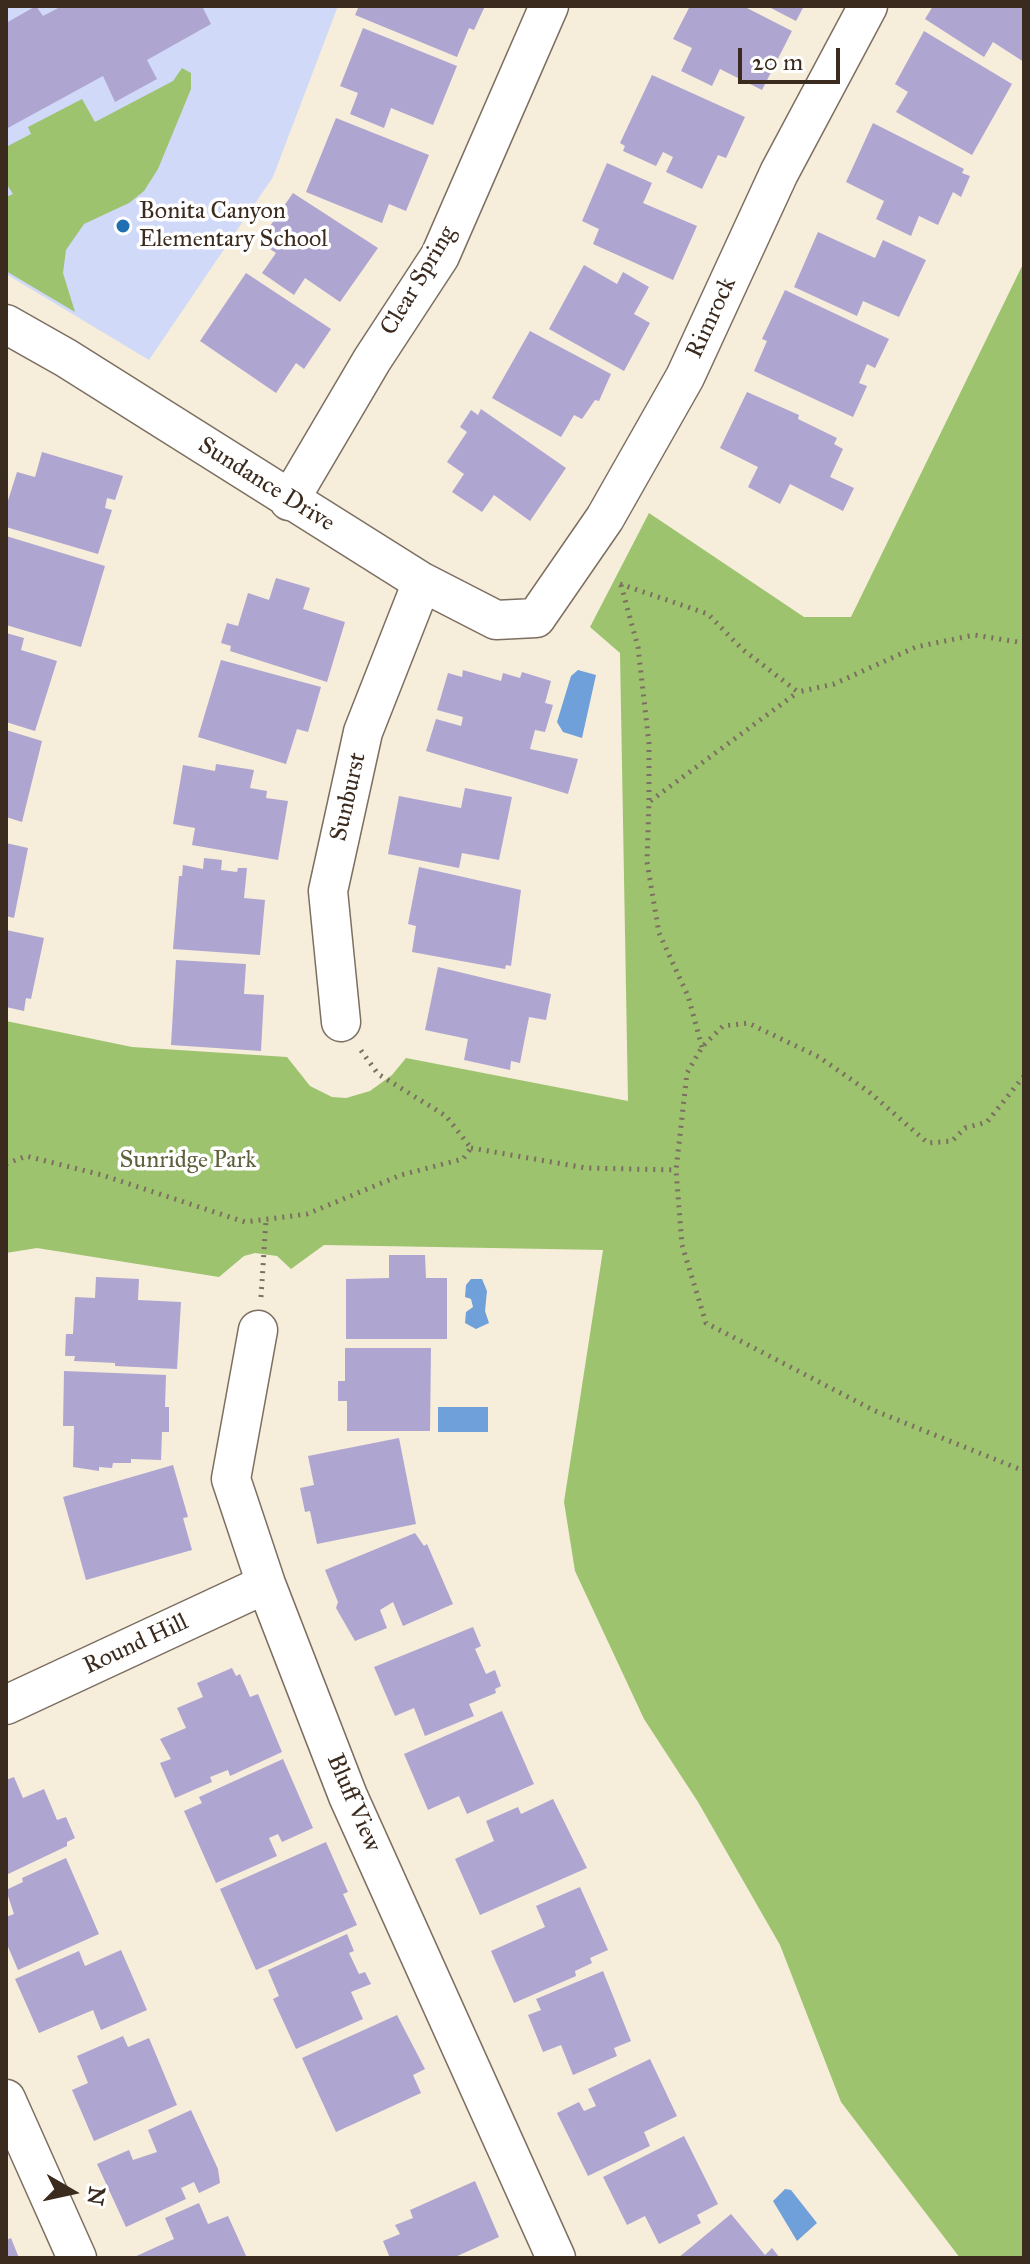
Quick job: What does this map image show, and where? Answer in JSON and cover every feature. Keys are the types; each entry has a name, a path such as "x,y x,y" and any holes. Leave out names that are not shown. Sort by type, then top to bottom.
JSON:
{"street":[{"name":"Clear Spring","path":"289,501 372,360 440,256 549,6"},
{"name":"Rimrock","path":"536,618 605,518 685,377 779,173 868,6"},
{"name":"Sundance Drive","path":"8,332 66,358 422,582 496,620 536,618"},
{"name":"Sunburst","path":"341,1022 328,891 363,732 422,582"},
{"name":"Bluff View","path":"258,1330 231,1479 266,1584 348,1796 556,2258"},
{"name":"Round Hill","path":"6,1705 266,1584"},
{"path":"6,2099 77,2258"}],"path":[{"path":"702,1047 688,996 659,933 647,862 649,744 638,647 620,584 708,614 742,649 798,692"},
{"path":"649,802 798,692 834,684 916,647 974,635 1024,643"},
{"path":"341,1022 378,1074 446,1116 471,1148 586,1168 676,1170"},
{"path":"1024,1076 987,1122 965,1128 952,1141 928,1143 841,1071 748,1023 723,1026 702,1047 687,1073 676,1170 682,1245 706,1323 873,1410 1024,1471"},
{"path":"6,1164 26,1156 102,1175 245,1222 307,1214 401,1175 463,1159 471,1148"},
{"path":"258,1330 266,1220"}],"shaded area":[{"name":"Bonita Canyon Elementary School","path":"6,6 338,6 273,177 149,360 6,274"}],"green space":[{"path":"182,68 191,73 191,89 158,169 144,191 129,203 84,224 66,250 63,273 75,312 6,271 6,197 13,194 6,183 6,147 31,134 28,127 82,99 95,122 173,81"},
{"name":"Sunridge Park","path":"1024,262 1024,2258 960,2258 841,2102 780,1945 698,1802 644,1719 575,1571 564,1502 603,1250 324,1245 291,1269 277,1256 255,1253 244,1256 219,1277 37,1248 6,1253 6,1021 132,1047 287,1057 310,1086 332,1097 346,1098 370,1091 392,1075 406,1058 628,1101 620,653 590,627 649,513 804,617 851,617"}],"water":[{"path":"578,670 596,675 582,738 563,732 557,722 571,676"},
{"path":"471,1279 482,1279 487,1291 485,1311 489,1323 476,1329 465,1323 466,1312 473,1307 471,1299 465,1297 466,1285"},
{"path":"438,1407 488,1407 488,1432 438,1432"},
{"path":"785,2189 791,2190 817,2223 797,2241 773,2201"}],"building":[{"path":"36,6 43,16 62,6 202,6 211,24 147,60 157,79 115,102 103,76 6,129 6,23"},
{"path":"359,6 485,6 474,30 469,28 457,57 355,15"},
{"path":"690,6 743,6 792,31 762,90 720,69 712,86 681,71 692,48 673,39"},
{"path":"767,6 804,6 796,21"},
{"path":"933,6 1024,6 1024,62 993,42 984,57 925,19"},
{"path":"363,28 457,66 433,125 391,108 384,128 350,114 358,93 340,86"},
{"path":"924,31 1012,84 972,155 896,112 908,92 895,84"},
{"path":"652,75 745,117 726,158 718,155 702,189 666,172 673,157 663,152 656,166 623,151 625,146 620,143"},
{"path":"336,118 429,155 406,211 389,204 382,223 306,192"},
{"path":"873,123 964,169 962,173 970,176 961,197 953,192 938,225 919,216 911,236 876,219 884,201 846,182"},
{"path":"607,163 652,183 643,203 697,226 673,280 593,244 599,229 582,221"},
{"path":"293,193 378,248 340,302 305,278 294,295 262,273 276,253 259,242"},
{"path":"818,232 875,258 883,240 926,260 899,317 863,301 857,316 794,287"},
{"path":"584,265 617,284 623,272 649,287 634,314 650,323 624,371 549,329"},
{"path":"246,273 331,329 304,369 296,363 276,393 200,341"},
{"path":"785,290 889,339 875,368 867,364 859,383 867,386 853,417 754,371 767,341 762,339"},
{"path":"530,331 611,374 599,401 595,400 582,419 574,415 561,437 492,398"},
{"path":"747,392 799,415 798,419 837,438 834,444 843,449 830,477 854,488 843,511 790,484 780,504 748,487 758,467 720,448"},
{"path":"481,409 566,468 530,521 494,495 482,512 452,492 464,474 447,462 467,432 460,427 471,410 478,415"},
{"path":"42,452 123,476 115,500 107,498 105,508 112,510 98,554 6,527 6,507 17,472 35,477"},
{"path":"6,536 105,566 81,647 6,625"},
{"path":"276,578 310,588 303,609 345,622 327,682 230,651 231,646 221,643 227,623 238,626 248,593 269,600"},
{"path":"6,633 24,638 21,650 57,661 35,731 6,722"},
{"path":"221,660 321,687 308,732 297,729 286,764 198,737"},
{"path":"463,670 501,681 503,673 520,678 522,672 551,681 545,703 553,705 545,732 535,730 530,749 578,759 568,794 426,751 436,719 461,726 463,717 437,710 448,673 462,677"},
{"path":"6,730 42,741 22,822 6,817"},
{"path":"216,764 254,770 250,788 267,791 266,798 288,801 278,860 192,845 195,828 173,824 183,765 215,771"},
{"path":"465,788 512,797 499,860 462,853 459,868 388,854 399,796 461,808"},
{"path":"6,843 28,848 14,918 6,916"},
{"path":"204,858 222,860 221,870 237,872 238,868 247,868 244,898 265,900 260,955 173,949 179,876 182,876 183,865 203,869"},
{"path":"419,867 521,890 511,966 506,965 505,969 412,952 416,926 408,924"},
{"path":"6,930 44,938 31,999 26,998 24,1011 6,1007"},
{"path":"176,960 246,964 244,994 264,995 261,1051 171,1045"},
{"path":"438,967 551,994 546,1020 529,1017 520,1063 511,1061 510,1070 464,1060 468,1039 425,1030"},
{"path":"389,1255 425,1255 426,1278 447,1278 447,1339 346,1339 346,1279 389,1278"},
{"path":"96,1277 139,1279 138,1300 181,1302 177,1369 115,1366 115,1363 74,1361 75,1356 65,1356 66,1334 73,1334 75,1297 95,1298"},
{"path":"345,1348 431,1348 430,1431 347,1431 347,1401 338,1401 338,1381 345,1381"},
{"path":"64,1371 166,1375 165,1407 169,1407 169,1432 162,1432 161,1460 131,1459 131,1463 113,1463 112,1468 99,1467 99,1471 73,1467 74,1426 63,1426"},
{"path":"399,1438 416,1524 317,1544 310,1511 305,1512 300,1488 314,1485 308,1456"},
{"path":"173,1465 188,1517 183,1518 192,1550 86,1580 63,1497"},
{"path":"415,1533 424,1546 427,1544 453,1604 403,1626 393,1602 380,1610 387,1628 355,1641 336,1608 338,1602 325,1570"},
{"path":"473,1627 481,1646 475,1649 486,1674 495,1670 501,1686 495,1689 496,1693 469,1704 474,1716 425,1736 414,1708 395,1716 374,1667"},
{"path":"232,1668 236,1676 240,1674 250,1697 258,1694 282,1752 230,1776 228,1770 210,1777 212,1782 175,1798 160,1763 171,1759 160,1739 186,1728 177,1708 203,1697 197,1683"},
{"path":"502,1711 534,1784 467,1814 459,1796 428,1810 404,1754"},
{"path":"283,1759 313,1828 282,1842 278,1834 269,1838 277,1856 216,1883 184,1811 202,1803 199,1797"},
{"path":"14,1777 23,1798 44,1789 57,1820 66,1817 75,1838 67,1842 67,1846 6,1875 6,1780"},
{"path":"553,1799 587,1868 480,1915 455,1859 494,1841 486,1821 518,1807 521,1814"},
{"path":"326,1842 348,1892 343,1894 357,1925 256,1970 220,1889"},
{"path":"66,1858 99,1934 18,1970 6,1942 6,1917 14,1914 6,1890 23,1882 22,1878"},
{"path":"580,1887 608,1950 590,1958 592,1963 575,1971 576,1976 514,2003 491,1951 545,1927 536,1906"},
{"path":"347,1934 354,1951 349,1953 359,1974 365,1972 371,1984 351,1992 363,2019 296,2049 273,1999 279,1996 268,1970"},
{"path":"121,1950 147,2010 101,2030 93,2010 39,2033 15,1979 79,1951 85,1966"},
{"path":"603,1971 631,2041 614,2048 617,2056 573,2075 561,2045 543,2052 528,2015 541,2010 536,1999"},
{"path":"397,2015 425,2069 413,2075 421,2093 336,2132 302,2058"},
{"path":"123,2036 128,2047 149,2038 177,2105 94,2141 72,2090 88,2083 77,2056"},
{"path":"650,2059 677,2116 644,2132 650,2146 588,2176 557,2113 579,2102 584,2111 596,2106 588,2089"},
{"path":"191,2110 218,2169 220,2183 199,2193 194,2182 181,2188 186,2199 126,2227 97,2164 129,2150 133,2160 157,2152 148,2130"},
{"path":"684,2136 718,2204 697,2215 701,2223 659,2244 645,2216 627,2225 603,2177"},
{"path":"475,2181 499,2237 453,2258 390,2258 383,2241 400,2234 395,2225 413,2218 410,2210"},
{"path":"199,2203 208,2224 228,2216 247,2258 132,2258 174,2239 165,2218"},
{"path":"731,2214 765,2255 772,2248 780,2258 678,2258"},
{"path":"11,2238 19,2258 6,2258 6,2240"}],"place":[{"name":"Bonita Canyon Elementary School","path":"123,226"}]}
